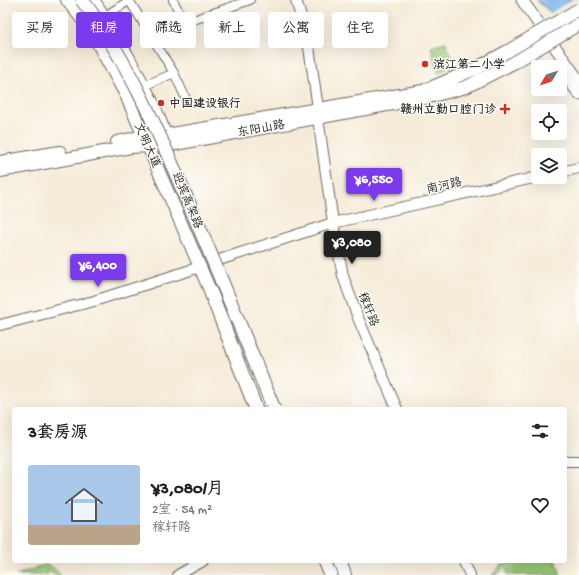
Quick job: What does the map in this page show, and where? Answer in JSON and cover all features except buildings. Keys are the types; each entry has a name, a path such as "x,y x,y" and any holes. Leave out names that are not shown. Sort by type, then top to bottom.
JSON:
{"highway":[{"name":"迎宾高架路","path":"74,0 94,28 130,92 159,150 263,407"},
{"name":"迎宾高架路","path":"82,0 100,24 137,89 165,147 218,270 273,407"},
{"path":"212,293 256,407"},
{"path":"326,563 331,575"},
{"path":"334,563 339,575"}],"main road":[{"name":"文明大道","path":"67,0 93,36 126,95 147,140 212,293"},
{"name":"文明大道","path":"88,0 99,12"},
{"path":"513,0 555,60"},
{"path":"522,0 579,81"},
{"name":"东阳山路","path":"0,162 147,140 168,140 318,113 423,91 475,69 579,9"},
{"name":"东阳山路","path":"318,113 425,98 466,87 515,62 579,24"},
{"name":"文明大道","path":"122,48 143,86 168,140 279,407"},
{"path":"567,77 579,94"},
{"name":"东阳山路","path":"0,171 147,140"},
{"path":"320,563 325,575"},
{"path":"341,563 345,575"}],"street":[{"path":"94,0 101,12"},
{"path":"112,12 130,0 174,73 187,101"},
{"path":"172,0 186,23 250,0"},
{"name":"稼轩路","path":"296,0 308,41 333,223 343,276 358,318 396,407"},
{"path":"143,86 174,73"},
{"path":"567,171 579,168"},
{"name":"南河路","path":"219,260 333,223 531,179"},
{"path":"0,325 94,301 200,266"},
{"path":"567,460 579,461"},
{"path":"178,575 190,572 201,563"},
{"path":"465,563 470,575"}],"green space":[{"path":"446,42 454,66 438,73 431,46"},
{"path":"508,563 557,563 561,575 508,575 505,567 496,575 492,575 500,566"},
{"path":"44,565 53,567 61,575 54,575 46,570 48,575 16,575"}],"water":[{"path":"537,0 579,0 579,35 538,2"}],"pier":[{"path":"572,0 579,0 579,37 549,14"}],"place":[{"name":"滨江第二小学","path":"425,64"},
{"name":"中国建设银行","path":"161,103"},
{"name":"赣州立勤口腔门诊","path":"505,109"}]}
